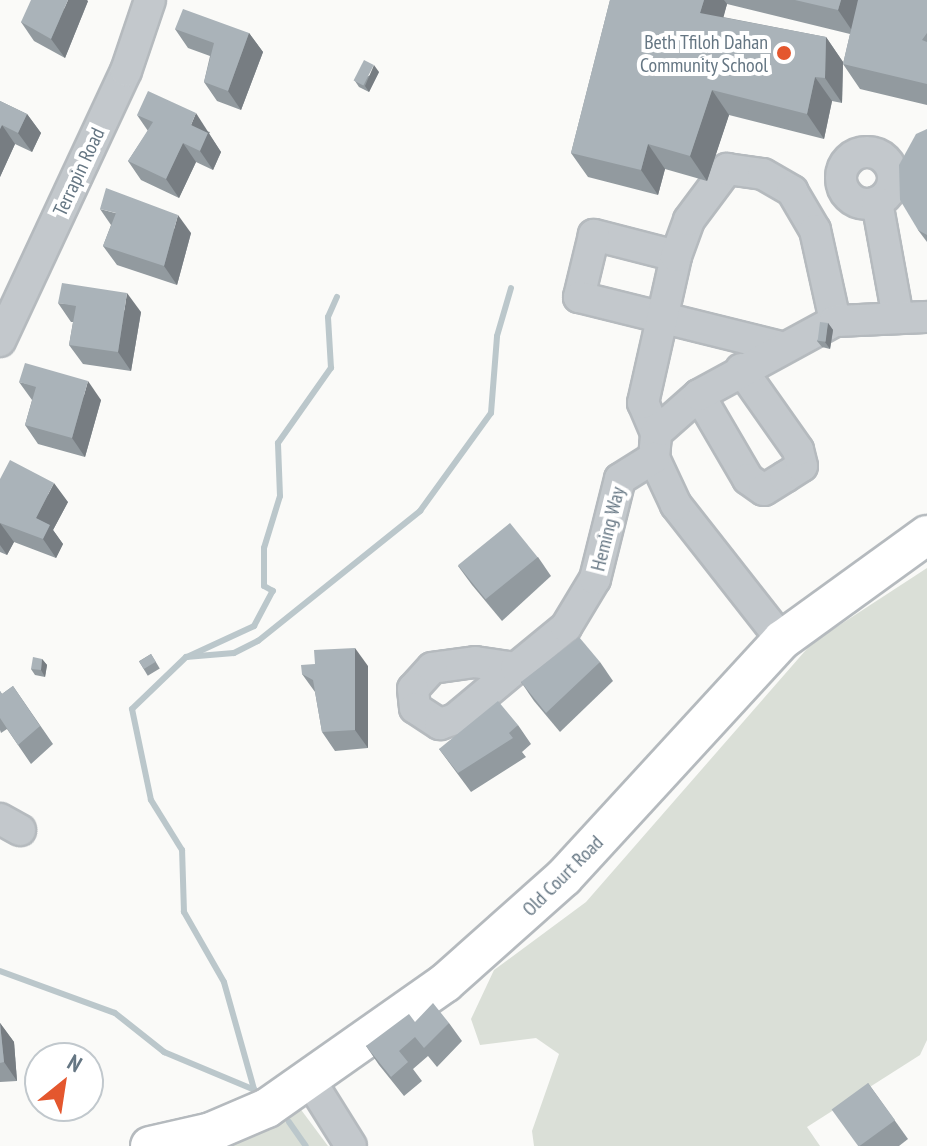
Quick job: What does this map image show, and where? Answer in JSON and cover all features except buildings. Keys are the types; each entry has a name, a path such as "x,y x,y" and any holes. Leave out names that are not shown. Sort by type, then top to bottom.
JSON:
{"main road":[{"name":"Old Court Road","path":"150,1146 240,1121 311,1082 531,910 782,640 927,535"}],"street":[{"name":"Terrapin Road","path":"0,341 126,71 150,0"},
{"path":"782,640 676,505 643,403 676,256 689,220 727,169 763,174 792,191 815,230 835,321"},
{"path":"676,256 594,235 579,297 777,346 835,321 913,317 877,202"},
{"name":"Heming Way","path":"516,668 579,613 595,579 620,479 699,395 777,346"},
{"path":"699,395 748,479 764,490 802,466 798,450 741,369"},
{"path":"311,1082 351,1146"}],"shaded area":[{"path":"927,568 927,1040 920,1055 807,1127 820,1146 534,1146 532,1131 559,1054 536,1038 480,1045 471,1019 494,970 586,902 812,643"},
{"path":"299,1107 328,1146 214,1146 277,1126"}],"waterway":[{"path":"254,1089 224,982 184,912 182,850 151,800 132,709 186,657 234,653 258,641 420,511 491,413 497,336 511,288"},
{"path":"187,657 254,626 273,591 264,586 264,548 280,496 278,443 331,368 328,317 337,297"},
{"path":"0,971 115,1013 164,1052 255,1090"},
{"path":"289,1122 306,1146"}],"place":[{"name":"Beth Tfiloh Dahan Community School","path":"784,53"}]}
